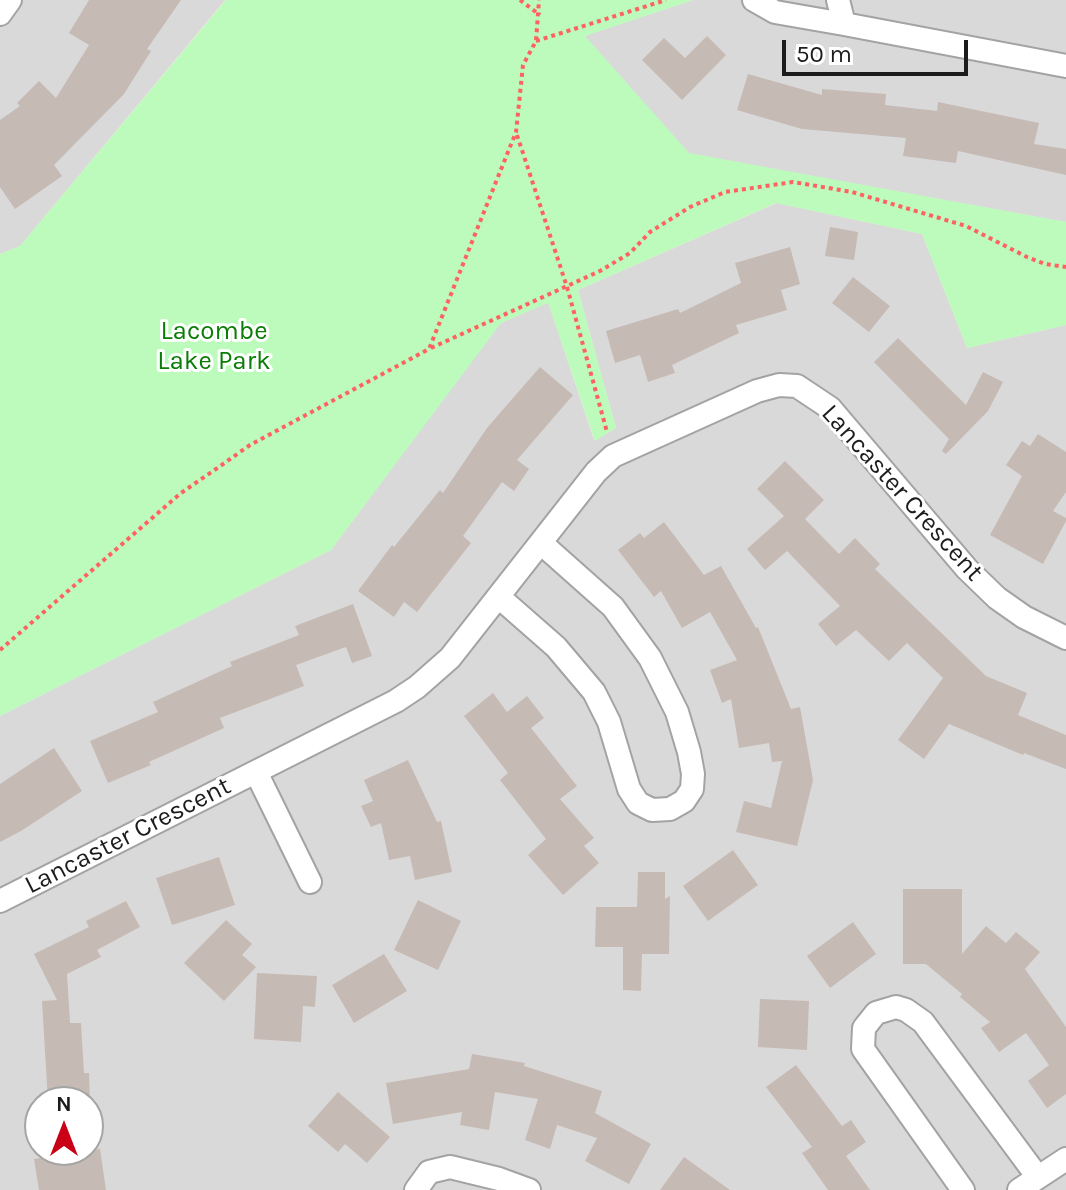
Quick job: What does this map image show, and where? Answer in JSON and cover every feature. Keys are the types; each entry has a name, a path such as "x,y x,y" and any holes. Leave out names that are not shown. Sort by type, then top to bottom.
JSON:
{"street":[{"path":"0,14 10,0"},
{"path":"754,0 775,12 1066,66"},
{"path":"838,0 844,24"},
{"name":"Lancaster Crescent","path":"0,901 357,722 417,687 450,658 596,472 613,456 757,391 779,385 797,386 830,408 967,569 997,598 1024,617 1066,638"},
{"path":"499,597 556,647 594,692 609,722 629,789 638,803 652,810 670,809 684,801 692,789 689,752 677,712 650,658 613,607 541,543"},
{"name":"Lancaster Crescent","path":"256,772 310,882"},
{"path":"963,1190 863,1049 864,1028 876,1013 896,1007 923,1022 1037,1176"},
{"path":"1019,1190 1066,1159"},
{"path":"416,1190 429,1172 450,1167 529,1190"}],"path":[{"path":"520,0 540,15"},
{"path":"429,349 516,132 523,65 536,41 539,0"},
{"path":"536,41 666,0"},
{"path":"516,132 567,287 608,437"},
{"path":"0,650 181,493 250,445 429,349 567,287 630,253 650,232 690,207 725,192 793,182 852,192 966,226 1027,257 1066,267"}],"shaded area":[{"path":"0,0 225,0 20,246 0,254"},
{"path":"693,0 1066,0 1066,222 689,154 584,36"},
{"path":"777,203 922,234 967,348 1066,325 1066,1190 0,1190 0,716 331,550 500,323 548,302 594,440 616,428 578,290"}],"green space":[{"name":"Lacombe Lake Park","path":"226,0 693,0 585,36 689,153 1066,222 1066,325 967,348 922,234 776,203 578,290 616,428 595,441 548,303 501,323 331,550 0,716 0,254 20,246"}],"building":[{"path":"89,0 181,0 147,49 151,51 124,94 54,165 62,176 15,209 0,187 0,120 20,106 17,103 39,81 56,98 89,45 69,33"},
{"path":"707,36 726,55 682,100 642,60 664,38 685,58"},
{"path":"748,74 822,95 822,89 886,94 885,105 937,111 938,102 1039,123 1034,144 1066,149 1066,175 958,151 956,163 903,156 906,138 802,129 737,110"},
{"path":"830,227 858,232 854,260 825,256"},
{"path":"790,247 800,284 781,290 787,310 736,325 739,333 672,365 675,373 648,382 640,355 615,363 606,331 678,309 680,313 741,283 735,263"},
{"path":"853,277 890,306 869,332 832,303"},
{"path":"898,338 966,405 983,372 1003,382 988,411 946,454 942,451 949,439 874,362"},
{"path":"540,367 573,395 517,460 529,469 514,491 502,482 463,536 471,543 417,612 404,602 394,617 358,591 392,545 394,547 440,490 443,493 487,428"},
{"path":"1038,434 1066,452 1066,492 1053,511 1066,521 1043,564 990,535 1022,476 1006,465 1022,441 1030,446"},
{"path":"785,461 824,500 805,519 839,554 855,538 880,564 875,569 986,676 1027,693 1018,715 1066,735 1066,769 949,724 924,759 898,740 943,678 907,643 889,661 856,630 836,646 818,624 840,606 787,551 765,570 747,549 784,516 757,489"},
{"path":"664,522 704,575 721,566 758,627 791,709 800,707 813,780 797,846 736,832 744,801 771,808 782,761 772,762 769,743 739,748 731,699 722,703 710,670 737,660 710,612 682,628 661,591 654,597 618,550 640,533 644,538"},
{"path":"353,604 372,656 352,663 346,647 296,665 304,686 220,718 224,728 108,783 90,741 158,712 153,702 232,666 230,662 299,635 295,626"},
{"path":"493,693 507,712 527,696 544,718 531,728 577,786 560,799 594,838 584,846 599,863 563,895 528,855 546,839 500,780 508,773 464,716"},
{"path":"54,748 82,791 0,842 0,784"},
{"path":"408,760 437,822 441,821 452,872 415,880 410,856 389,860 381,823 371,827 361,806 373,801 364,780"},
{"path":"733,850 758,885 708,921 683,886"},
{"path":"219,857 235,905 172,925 156,878"},
{"path":"638,872 665,872 665,899 670,896 669,954 642,954 641,991 623,990 623,947 595,947 596,907 637,907"},
{"path":"903,889 962,889 962,954 986,926 1006,943 1016,932 1040,952 1025,969 1066,1027 1066,1094 1047,1108 1028,1081 1049,1065 1026,1033 999,1052 981,1028 990,1022 960,997 962,994 926,964 903,964"},
{"path":"418,900 461,921 438,970 394,950"},
{"path":"126,901 140,927 97,950 101,957 67,974 70,1023 81,1023 84,1073 89,1073 89,1086 47,1086 42,1001 57,1000 34,954 89,927 86,921"},
{"path":"226,920 252,944 242,955 256,967 224,1001 184,963"},
{"path":"853,922 876,954 830,988 807,956"},
{"path":"384,954 407,991 354,1023 332,985"},
{"path":"257,973 317,976 315,1007 303,1006 301,1042 254,1039"},
{"path":"760,999 809,1001 807,1050 758,1047"},
{"path":"472,1054 525,1063 524,1066 602,1091 595,1113 651,1144 629,1184 585,1161 597,1138 557,1125 550,1149 525,1140 538,1099 495,1092 489,1130 460,1125 462,1112 393,1124 386,1083 469,1069"},
{"path":"796,1065 842,1126 851,1120 866,1142 846,1156 870,1190 828,1190 802,1153 812,1147 766,1087"},
{"path":"338,1092 390,1137 367,1163 345,1144 338,1152 308,1126"},
{"path":"684,1157 730,1190 660,1190"},
{"path":"35,1166 102,1166 106,1190 39,1190"}]}
